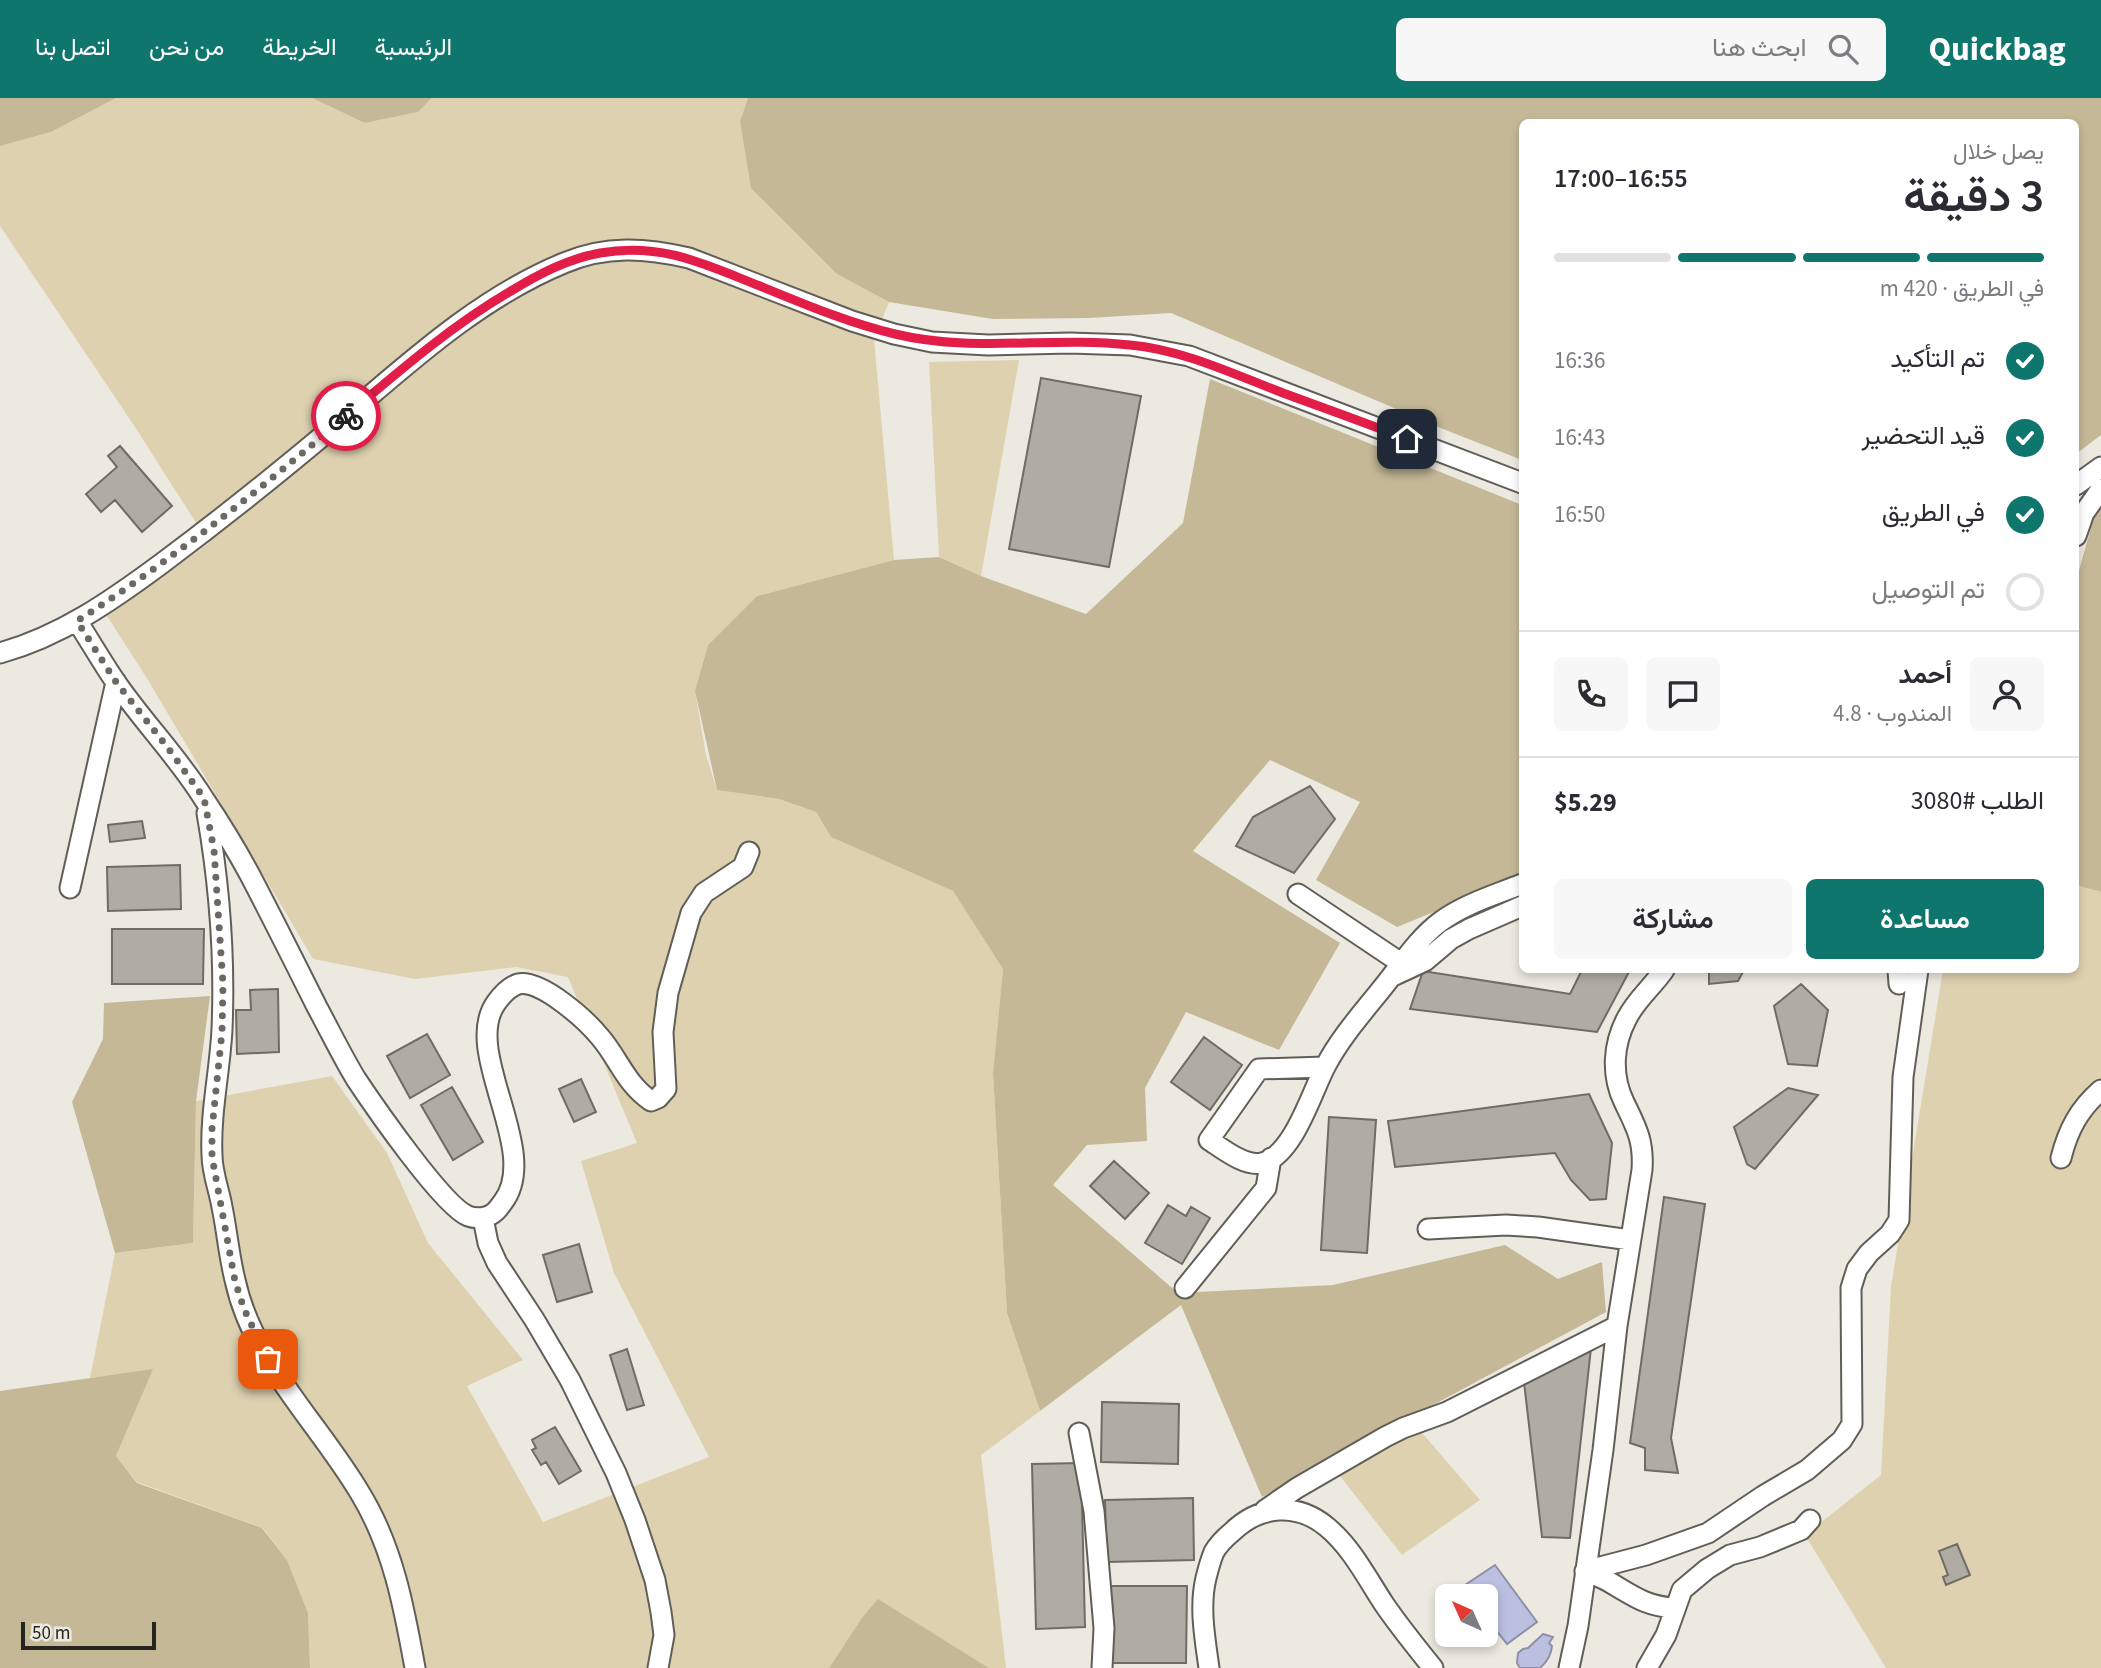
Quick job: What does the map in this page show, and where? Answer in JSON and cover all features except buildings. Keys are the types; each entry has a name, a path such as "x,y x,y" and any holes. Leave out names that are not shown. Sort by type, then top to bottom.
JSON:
{"street":[{"path":"0,653 25,646 77,621 121,593 216,523 420,353 480,309 565,262 629,248 661,251 689,258 852,321 932,342 988,345 1130,345 1189,356 1519,482"},
{"path":"2079,483 2101,467"},
{"path":"2079,527 2084,513 2101,489"},
{"path":"77,621 116,682 204,798 248,872 356,1079 419,1166 445,1197 469,1217 483,1218 493,1214 513,1184 511,1144 491,1065 488,1041 489,1016 493,1007 511,988 520,984 544,990 592,1028 637,1091 651,1101 658,1098 666,1089 663,1032 668,993 691,913 704,893 743,867 748,852"},
{"path":"70,888 116,682"},
{"path":"204,798 214,850 223,984 212,1157 235,1281 248,1319 279,1379 348,1473 378,1524 398,1582 415,1668"},
{"path":"1325,1067 1259,1069 1209,1140 1248,1161 1262,1163 1277,1154 1293,1135 1342,1038 1417,944 1440,922 1462,909 1519,885"},
{"path":"1298,894 1396,970"},
{"path":"1396,970 1424,961 1451,939 1519,907"},
{"path":"1569,1668 1578,1626 1617,1326 1643,1154 1637,1127 1618,1088 1615,1055 1628,1016 1662,973"},
{"path":"1585,1571 1646,1555 1708,1533 1807,1470 1842,1440 1852,1424 1851,1288 1857,1269 1890,1234 1899,1220 1903,1077 1918,973"},
{"path":"2061,1158 2067,1133 2079,1113 2101,1090"},
{"path":"1185,1288 1266,1188 1271,1158"},
{"path":"483,1218 488,1242 497,1263 570,1380 610,1461 635,1520 655,1580 661,1612 664,1635 658,1668"},
{"path":"1428,1229 1506,1225 1630,1240"},
{"path":"1209,1668 1203,1607 1206,1579 1214,1552 1241,1523 1385,1437 1447,1412 1617,1326"},
{"path":"1079,1433 1094,1511 1104,1628 1102,1668"},
{"path":"1261,1512 1281,1508 1296,1510 1317,1519 1346,1544 1386,1606 1433,1668"},
{"path":"1647,1668 1666,1635 1682,1590 1707,1569 1730,1555 1760,1547 1801,1530 1810,1520"},
{"path":"1585,1571 1610,1582 1640,1601 1674,1608"}],"shaded area":[{"path":"0,98 116,98 51,132 0,146"},
{"path":"116,98 312,98 365,123 418,112 432,98 748,98 740,121 837,274 889,302 874,339 894,560 757,596 708,645 695,691 706,755 717,790 779,799 816,812 831,837 953,891 1003,969 993,1073 1007,1313 1040,1411 981,1455 1006,1668 989,1668 878,1600 861,1619 829,1668 310,1668 308,1613 287,1560 263,1528 137,1482 116,1456 152,1370 90,1378 115,1253 193,1243 196,1101 332,1076 387,1153 428,1243 523,1360 467,1386 543,1522 709,1457 614,1273 581,1161 637,1143 568,977 516,967 415,979 313,959 148,680 107,616 209,543 0,226 0,146 51,132"},
{"path":"312,98 432,98 418,112 365,123"},
{"path":"748,98 2101,98 2101,435 2079,452 2079,119 1519,119 1519,459 1171,313 1089,318 993,319 889,302 837,274 751,188 740,121"},
{"path":"1019,360 981,576 939,557 929,362"},
{"path":"1210,379 1519,504 1519,877 1397,927 1316,880 1360,802 1270,760 1193,851 1340,943 1279,1050 1186,1012 1145,1088 1147,1141 1087,1145 1053,1185 1178,1293 1333,1285 1505,1245 1558,1279 1602,1262 1606,1312 1262,1497 1181,1305 1040,1411 1007,1313 993,1073 1003,969 953,891 831,837 816,812 779,799 717,790 695,691 708,645 757,596 894,560 939,557 981,576 1086,614 1183,523"},
{"path":"2101,505 2101,892 2079,886 2079,570 2096,510"},
{"path":"2079,886 2101,892 2101,1668 1886,1668 1805,1535 1881,1475 1891,1287 1943,973 2079,973"},
{"path":"210,996 196,1101 193,1243 115,1253 72,1102 103,1039 104,1003"},
{"path":"153,1369 116,1456 137,1483 262,1528 287,1560 308,1613 310,1668 0,1668 0,1391"},
{"path":"1417,1427 1480,1500 1402,1555 1336,1471"},
{"path":"878,1599 989,1668 829,1668 861,1619"}],"water":[{"path":"1495,1565 1537,1622 1507,1644 1498,1632 1498,1584 1466,1584"},
{"path":"1543,1634 1553,1637 1549,1643 1552,1646 1547,1661 1540,1668 1520,1668 1517,1663 1518,1653"}],"way so far":[{"path":"268,1359 244,1309 235,1281 222,1204 214,1176 212,1129 222,1032 223,984 214,850 204,798 116,682 77,621 216,523 346,416"}],"route":[{"path":"346,416 420,353 480,309 565,262 629,248 661,251 689,258 835,315 894,334 932,342 988,345 1130,345 1189,356 1407,439"}]}
